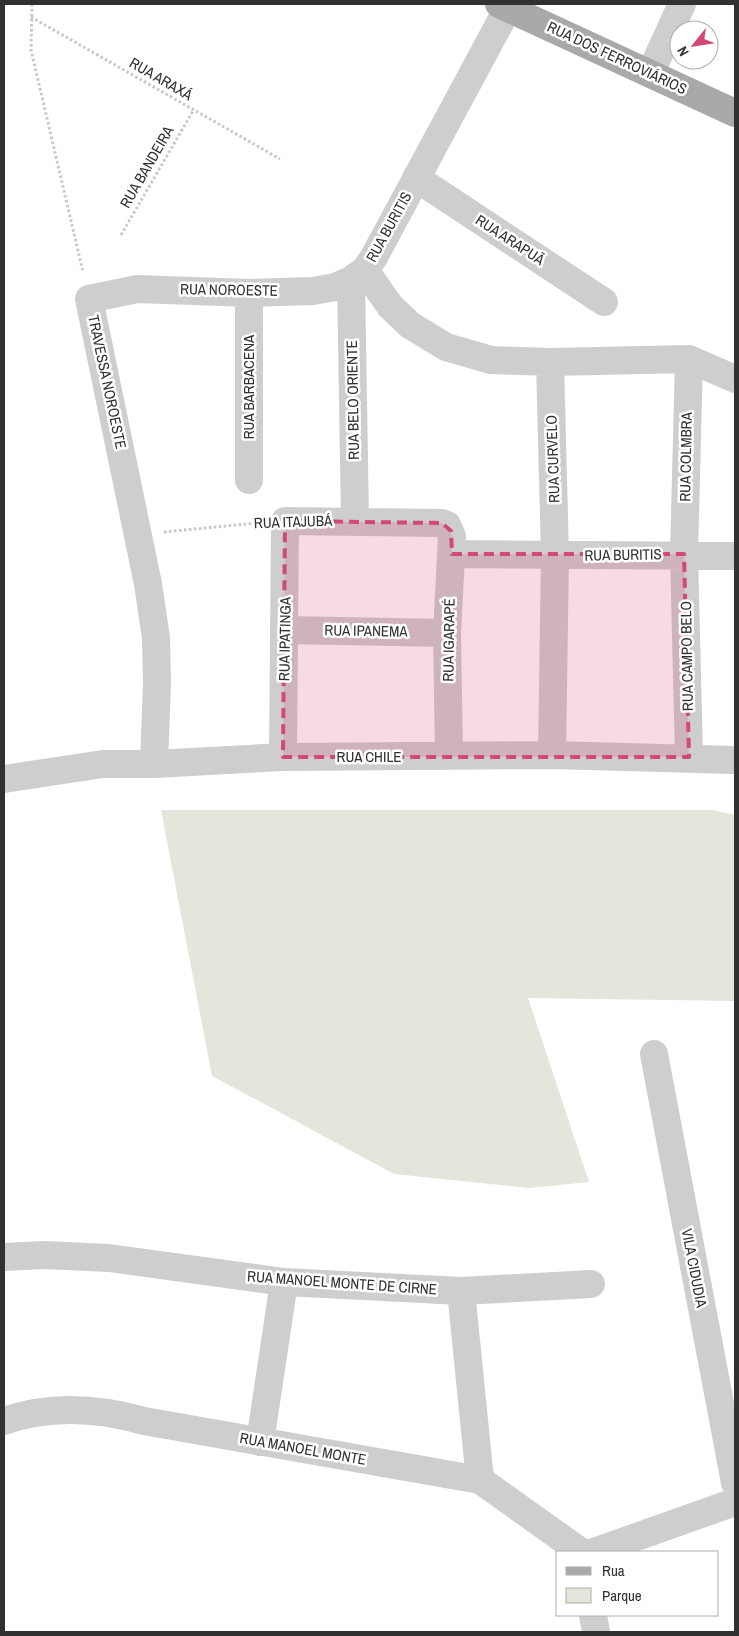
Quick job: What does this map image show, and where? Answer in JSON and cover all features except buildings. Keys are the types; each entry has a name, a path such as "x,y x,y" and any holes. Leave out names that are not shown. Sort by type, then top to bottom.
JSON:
{"main road":[{"name":"RUA DOS FERROVIÁRIOS","path":"504,6 651,72 735,113"}],"street":[{"path":"651,72 682,4"},
{"name":"RUA BURITIS","path":"504,6 382,243 358,275 410,325 446,347 491,360 550,362 688,359 735,379"},
{"name":"RUA ARAPUÃ","path":"416,178 604,302"},
{"name":"RUA NOROESTE","path":"89,299 138,289 249,293 313,291 335,287 358,275"},
{"name":"RUA BELO ORIENTE","path":"355,520 358,275"},
{"name":"RUA BARBACENA","path":"249,293 249,480"},
{"name":"TRAVESSA NOROESTE","path":"89,299 139,534 156,638 157,683 154,764"},
{"name":"RUA COLMBRA","path":"684,554 688,359"},
{"name":"RUA CURVELO","path":"550,362 555,556 552,755"},
{"name":"RUA ITAJUBÁ","path":"285,521 355,520 442,523 447,525"},
{"name":"RUA IPATINGA","path":"283,757 285,521"},
{"name":"RUA IGARAPÉ","path":"447,525 452,536 447,633 449,756"},
{"name":"RUA BURITIS","path":"452,554 555,556 684,554 735,556"},
{"name":"RUA CAMPO BELO","path":"684,554 689,757"},
{"name":"RUA IPANEMA","path":"285,630 447,633"},
{"name":"RUA CHILE","path":"4,779 103,764 154,764 283,757 552,755 689,757 735,760"},
{"name":"VILA CIDUDIA","path":"654,1054 735,1483"},
{"name":"RUA MANOEL MONTE DE CIRNE","path":"4,1257 44,1255 109,1258 284,1282 461,1291 591,1284"},
{"path":"260,1442 284,1282"},
{"path":"461,1291 480,1480"},
{"name":"RUA MANOEL MONTE","path":"4,1421 46,1411 95,1410 260,1442 480,1480 580,1551"},
{"path":"597,1551 735,1502"},
{"path":"593,1616 596,1632"}],"path":[{"name":"TRAVESSA NOROESTE","path":"32,4 30,16 31,50 89,299"},
{"name":"RUA ARAXÁ","path":"30,16 280,159"},
{"name":"RUA BANDEIRA","path":"120,235 193,110"},
{"name":"RUA ITAJUBÁ","path":"139,534 285,521"}],"highlighted area":[{"path":"285,521 442,523 451,531 452,554 684,554 689,757 283,757"}],"green space":[{"path":"161,810 713,810 735,815 735,1001 528,998 589,1182 529,1188 394,1174 212,1076"}]}
